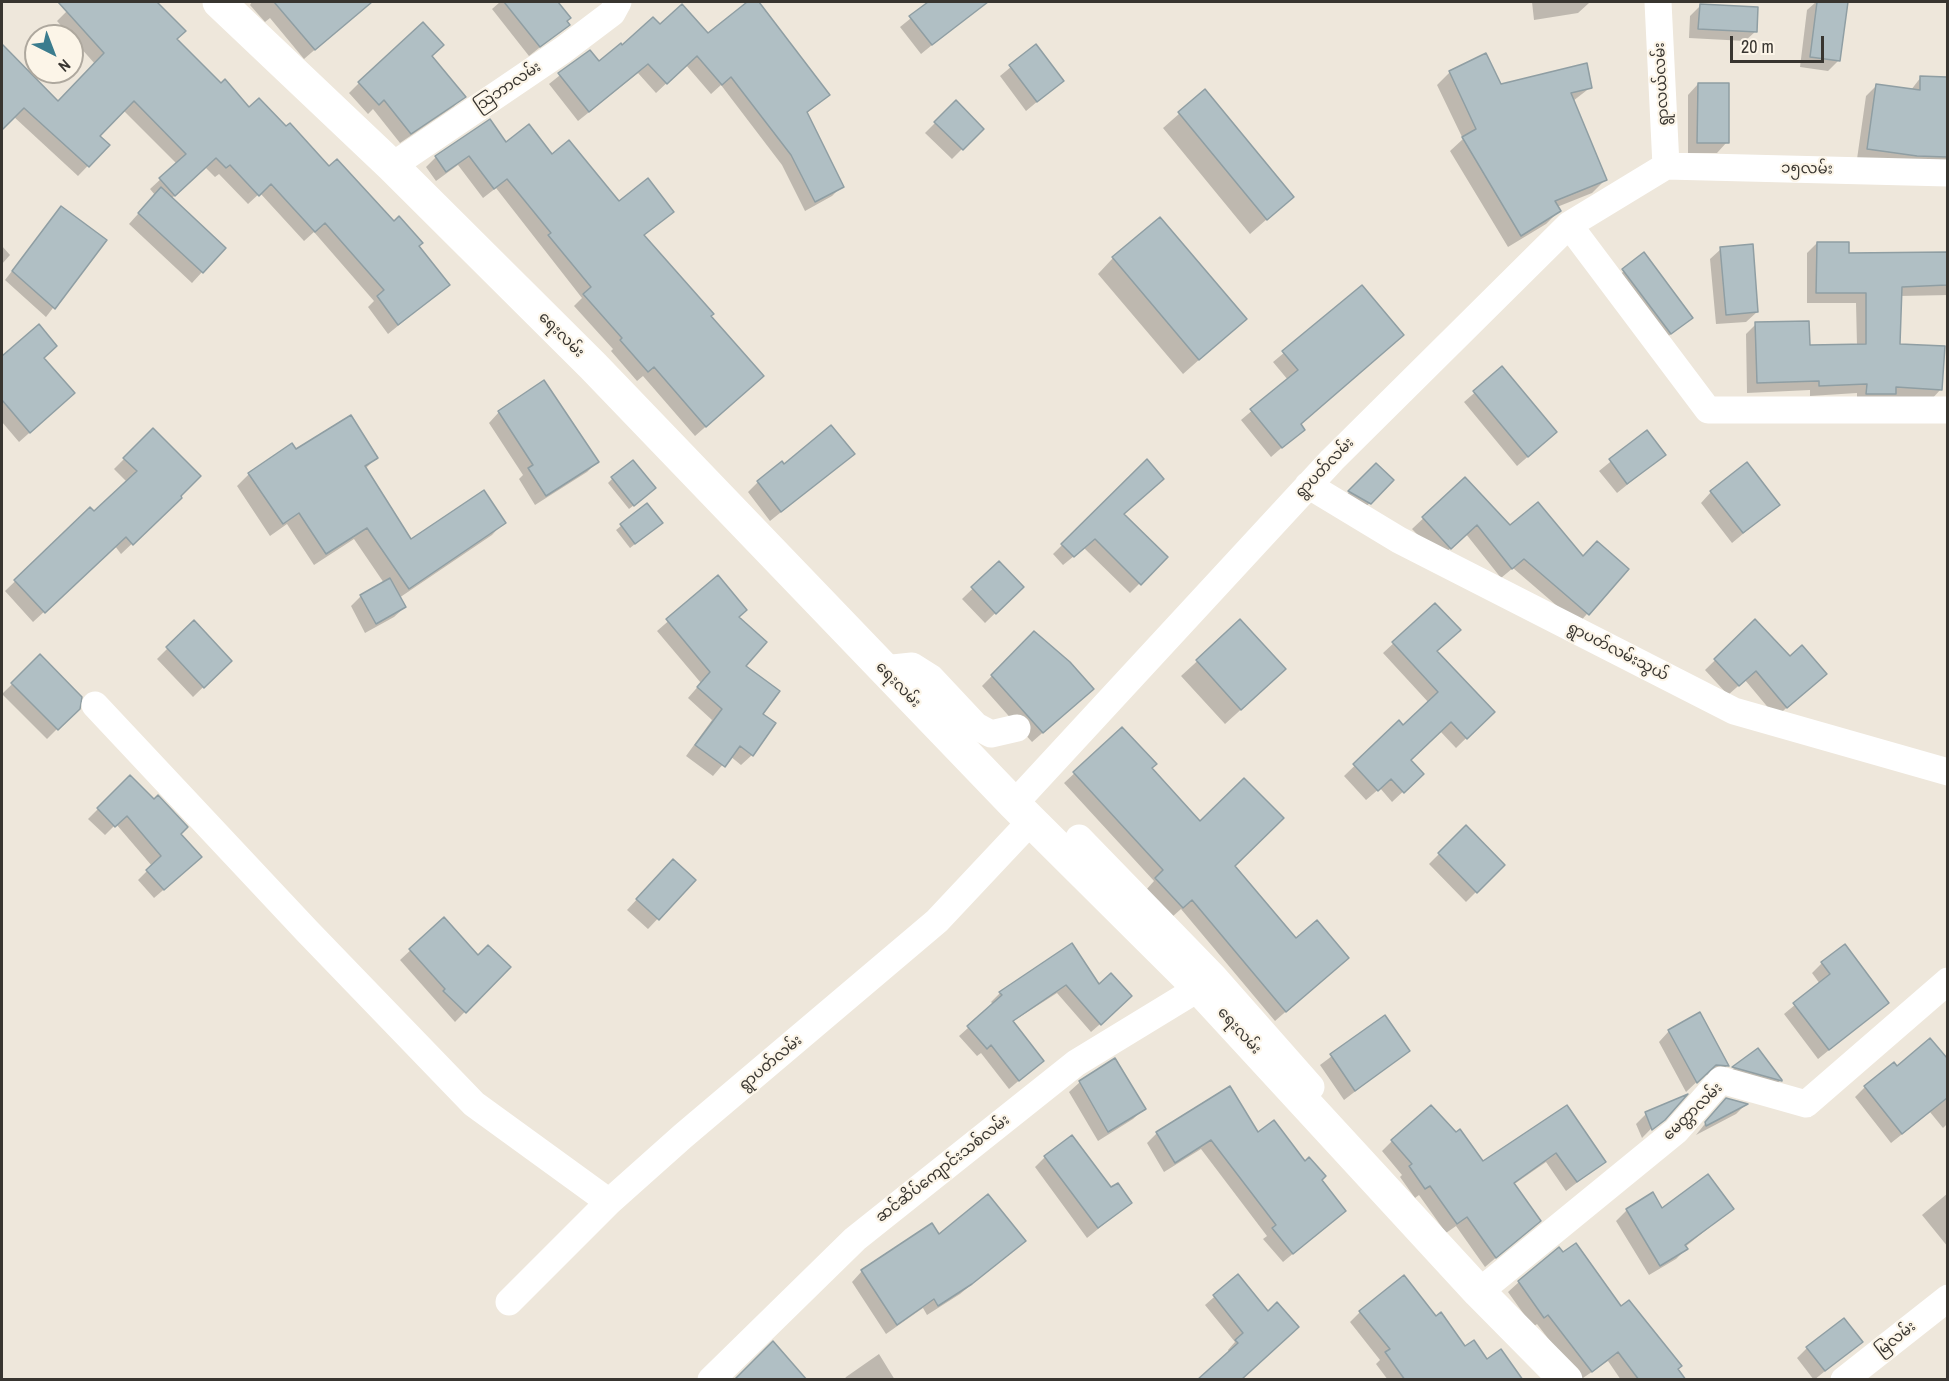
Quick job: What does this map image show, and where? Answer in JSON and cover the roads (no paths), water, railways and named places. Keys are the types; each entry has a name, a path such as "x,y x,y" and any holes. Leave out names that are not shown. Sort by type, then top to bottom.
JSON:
{"street":[{"name":"ရေးလမ်း","path":"219,2 392,166 592,366 1022,813 1199,988 1479,1292 1566,1380"},
{"name":"သြဘာလမ်း","path":"392,166 563,50 612,13 618,2"},
{"name":"ရွာလယ်လမ်း","path":"1658,2 1666,166"},
{"name":"၁၅လမ်း","path":"1666,166 1947,172"},
{"name":"ရွာပတ်လမ်း","path":"509,1302 609,1202 937,921 1022,813 1308,485 1569,225 1666,166"},
{"path":"1569,225 1708,410 1947,410"},
{"name":"ရွာပတ်လမ်းသွယ်","path":"1308,485 1399,540 1734,711 1947,772"},
{"path":"883,669 912,666 932,678 976,726 991,734 1017,728"},
{"path":"95,705 474,1104 609,1202"},
{"path":"1079,838 1214,976 1342,1122 1336,1138"},
{"name":"မေတ္တာလမ်း","path":"1479,1292 1676,1131 1721,1080 1806,1104 1947,981"},
{"name":"ဆင်ဆိပ်ကျောင်းသစ်လမ်း","path":"711,1380 855,1239 1076,1063 1199,988"},
{"name":"မြလမ်း","path":"1844,1380 1947,1298"}]}
